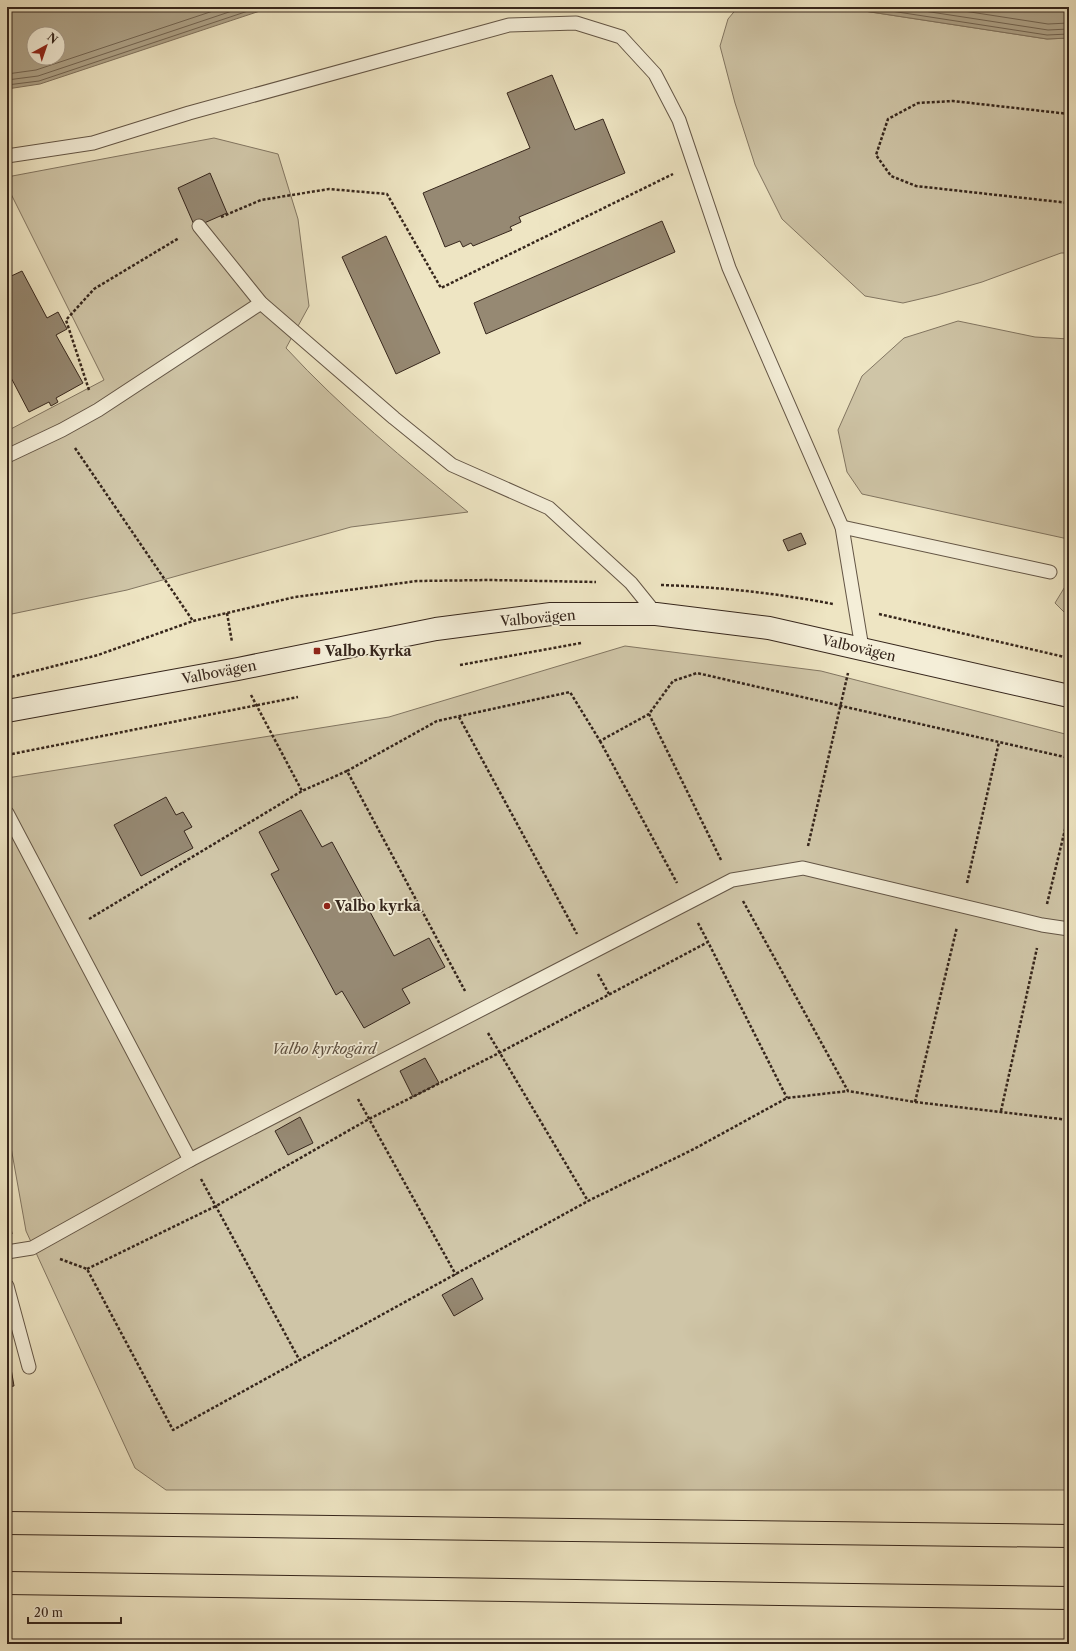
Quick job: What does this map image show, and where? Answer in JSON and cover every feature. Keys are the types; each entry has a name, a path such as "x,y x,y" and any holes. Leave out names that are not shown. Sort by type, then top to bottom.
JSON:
{"highway":[{"path":"7,1523 1069,1536"},
{"path":"7,1583 1069,1598"}],"main road":[{"name":"Valbovägen","path":"7,711 238,669 436,629 551,614 656,614 769,628 1069,696"}],"lane":[{"path":"7,156 93,143 189,113 509,25 576,23 621,37 655,74 679,120 729,268 842,527 862,648"},
{"path":"199,226 261,303 394,418 452,465 549,508 631,584 656,614"},
{"path":"7,456 62,430 98,410 261,303"},
{"path":"842,527 1050,572"},
{"path":"7,813 190,1160"},
{"path":"7,1252 32,1248 190,1160 732,880 803,868 1042,926 1069,929"},
{"path":"7,1286 29,1367"}],"path":[{"path":"1069,114 953,101 918,103 888,119 876,155 891,176 916,186 1069,203"},
{"path":"98,410 86,384 66,320 94,289 199,226 260,200 329,189 388,194 441,288 693,164"},
{"path":"62,430 193,621"},
{"path":"856,609 1069,658"},
{"path":"226,613 238,669 302,790"},
{"path":"460,665 582,643"},
{"path":"803,868 849,669"},
{"path":"70,930 302,790 347,771 438,721 570,692 600,741 688,903 787,1098"},
{"path":"7,755 298,697"},
{"path":"600,741 649,714"},
{"path":"459,717 610,994"},
{"path":"915,1102 962,906 999,742"},
{"path":"347,771 499,1054 588,1201"},
{"path":"1001,1111 1069,813"},
{"path":"708,942 499,1054 369,1119 216,1206 87,1269 172,1430 300,1361 588,1201 694,1149 787,1098 848,1091"},
{"path":"348,1079 456,1275"},
{"path":"190,1160 300,1361"}],"green space":[{"path":"738,7 838,7 1047,39 1069,38 1069,253 1061,253 982,282 903,303 865,296 782,219 755,165 735,103 720,46 728,19"},
{"path":"214,138 278,154 298,219 309,306 286,348 352,413 397,453 468,512 351,527 127,590 7,615 7,431 104,380 7,186 7,177"},
{"path":"958,321 1035,337 1069,339 1069,542 1068,539 862,494 847,472 838,430 862,376 904,338"},
{"path":"1069,580 1069,613 1064,612 1055,603"},
{"name":"Valbo kyrkogård","path":"625,646 821,671 1069,735 1069,1490 166,1490 135,1468 26,1231 7,1125 7,778 389,717"}],"water":[{"path":"7,7 272,7 40,84 7,89"},
{"path":"838,7 1069,7 1069,38 1047,39"}],"building":[{"path":"552,75 575,130 603,119 625,173 519,217 521,222 510,227 512,230 473,246 471,243 463,247 460,241 445,247 423,193 530,148 507,93"},
{"path":"210,173 227,213 195,227 178,188"},
{"path":"662,221 675,252 486,334 474,303"},
{"path":"386,236 440,353 396,374 342,257"},
{"path":"22,271 47,318 58,312 67,329 56,335 83,383 56,398 58,402 51,406 49,402 29,412 7,370 7,278"},
{"path":"801,533 806,544 788,551 783,540"},
{"path":"166,797 176,815 183,812 192,827 184,831 193,848 141,876 114,825"},
{"name":"Valbo kyrka","path":"301,810 322,847 332,842 394,956 429,938 445,967 402,989 410,1003 364,1028 342,991 336,995 271,874 279,870 259,832"},
{"path":"425,1058 439,1083 413,1097 400,1071"},
{"path":"300,1117 313,1143 288,1155 275,1131"},
{"path":"7,1204 12,1234 7,1235"},
{"path":"472,1278 483,1299 454,1316 442,1295"},
{"path":"7,1345 14,1386 7,1387"}],"place":[{"name":"Valbo Kyrka","path":"317,651"},
{"name":"Valbo kyrka","path":"327,906"}]}
